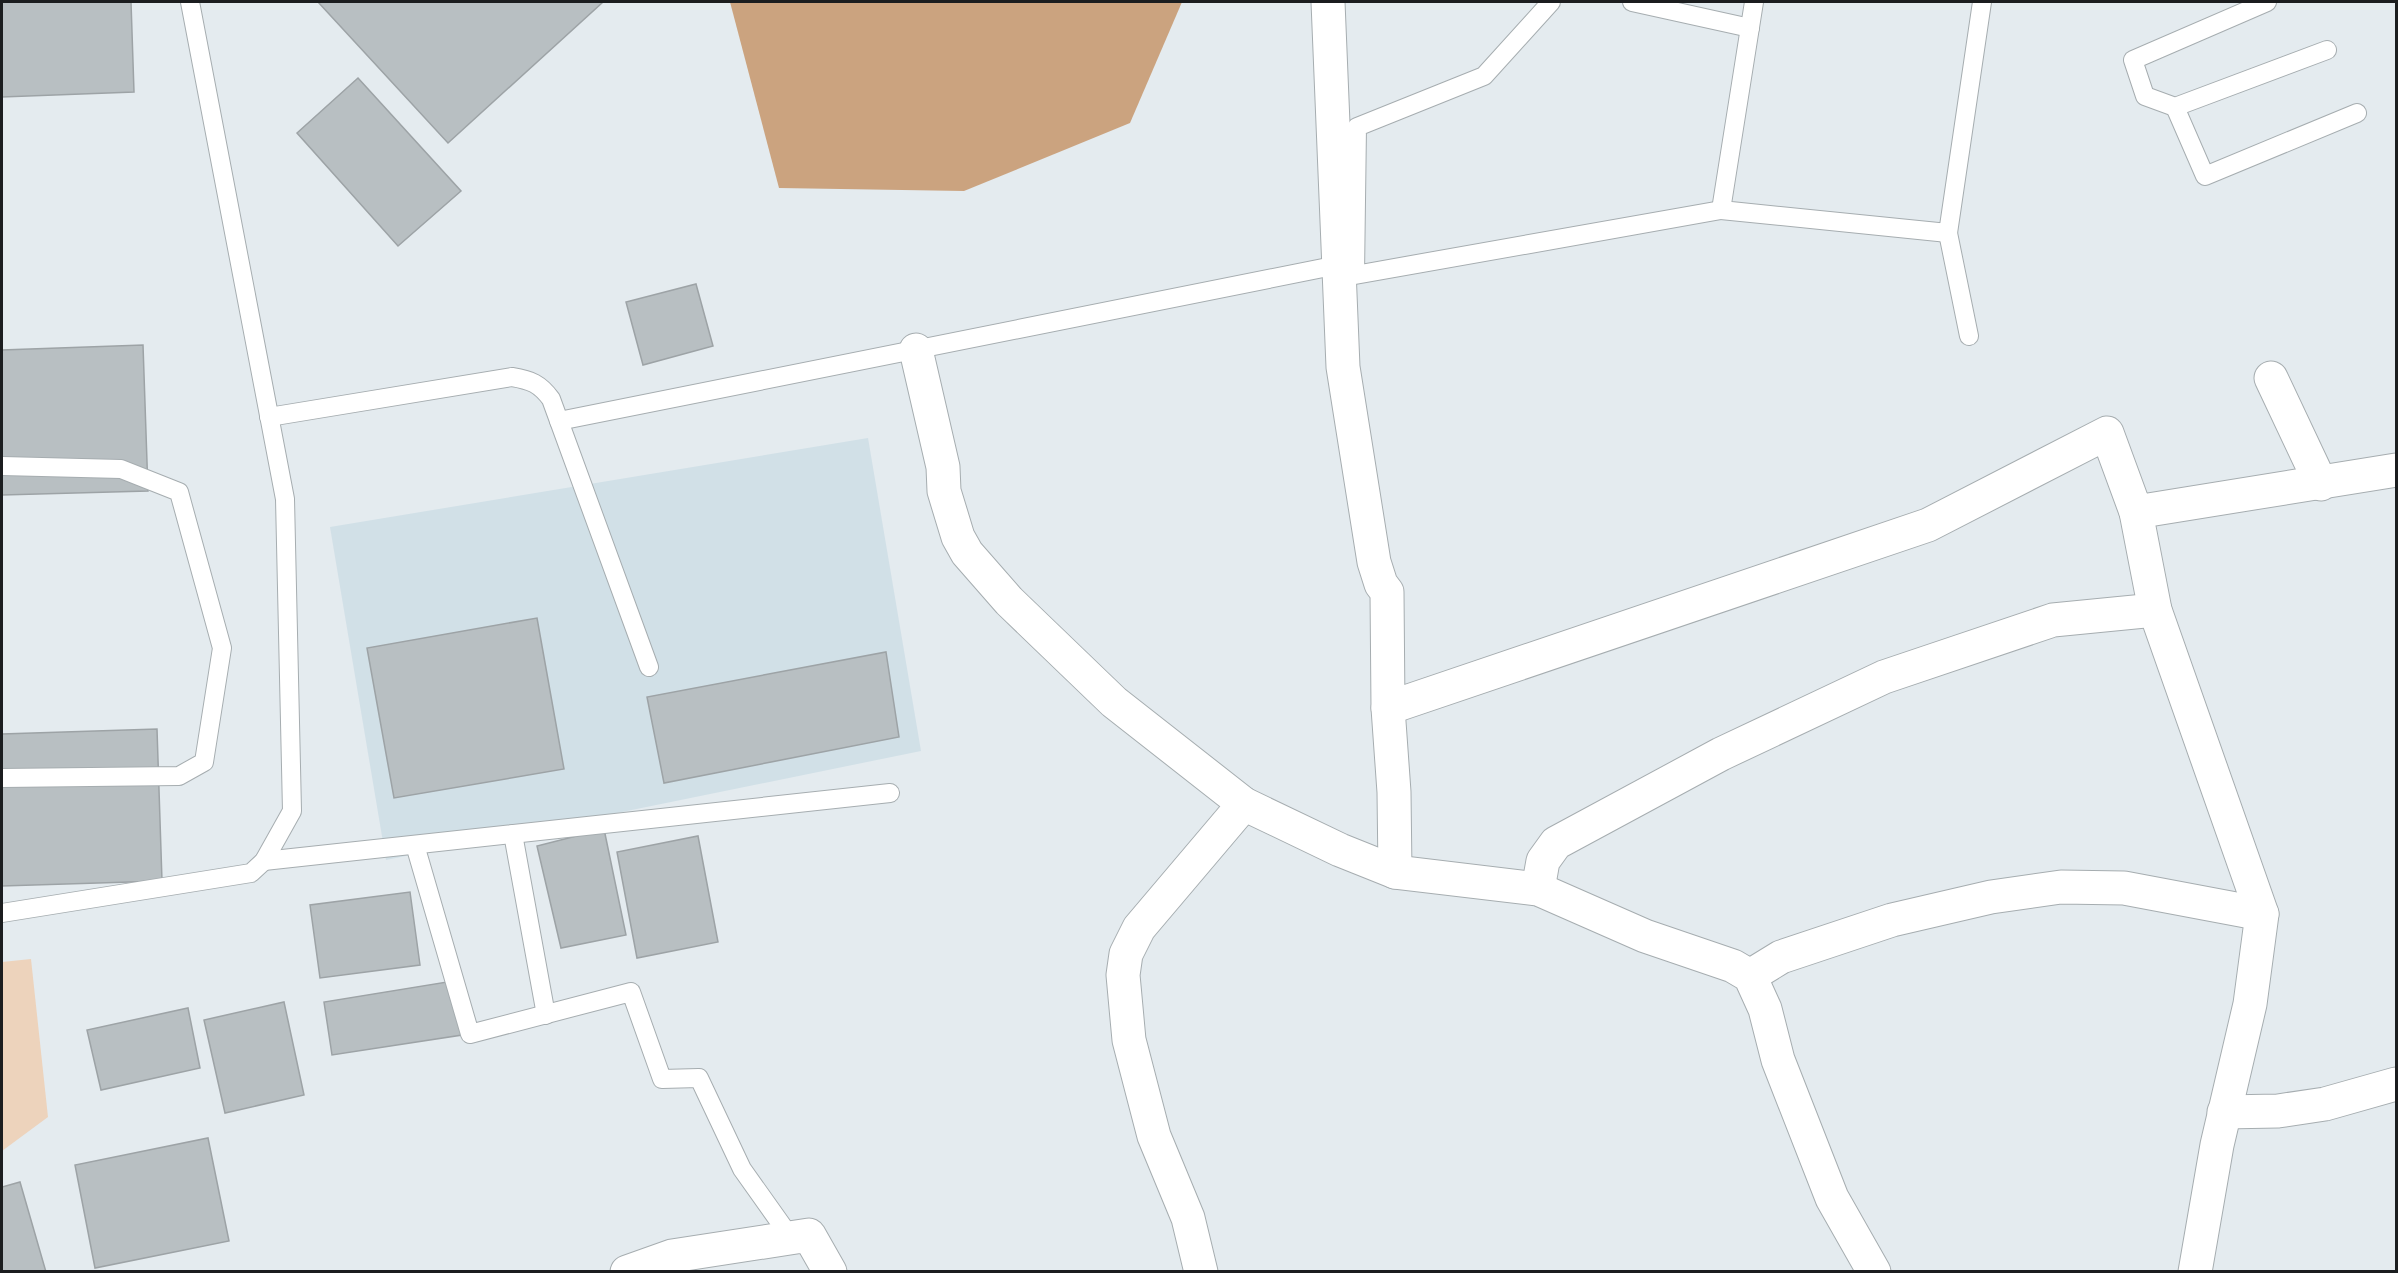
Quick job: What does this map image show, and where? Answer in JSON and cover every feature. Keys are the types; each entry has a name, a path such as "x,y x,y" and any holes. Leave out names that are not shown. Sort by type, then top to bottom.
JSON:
{"street":[{"path":"1328,2 1343,367 1374,562 1381,584 1387,592 1388,708 1393,781 1395,872"},
{"path":"916,350 943,467 944,491 958,537 967,553 1009,601 1114,702 1244,804 1340,850 1395,872 1538,889 1645,936 1733,966 1750,976 1765,1009 1778,1060 1832,1198 1874,1272"},
{"path":"2271,378 2321,483"},
{"path":"1388,708 1928,525 2107,433 2136,512 2155,610 2262,914 2250,1004 2224,1112 2195,1272"},
{"path":"2136,512 2397,470"},
{"path":"1538,889 1543,861 1556,843 1721,754 1884,676 2053,620 2155,610"},
{"path":"1202,1272 1188,1218 1154,1136 1129,1040 1124,975 1126,954 1139,928 1244,804"},
{"path":"1750,976 1781,957 1892,920 1991,897 2061,887 2124,888 2262,914"},
{"path":"2224,1112 2278,1111 2325,1104 2397,1084"},
{"path":"627,1272 672,1256 809,1235 830,1272"}],"lane":[{"path":"2,913 251,873 264,861 292,812 285,499 190,2"},
{"path":"1551,2 1485,76 1357,127 1355,276 1721,210 1948,233"},
{"path":"1632,2 1750,28"},
{"path":"1721,210 1754,2"},
{"path":"1969,336 1948,233 1982,2"},
{"path":"2267,2 2133,60 2145,96 2175,107 2327,50"},
{"path":"2175,107 2205,176 2357,113"},
{"path":"559,421 1338,265"},
{"path":"269,417 512,377 533,381 543,388 551,399 649,667"},
{"path":"2,466 121,469 180,492 222,648 204,762 179,776 2,778"},
{"path":"264,861 890,793"},
{"path":"513,834 546,1015"},
{"path":"415,844 470,1034 632,992 662,1079 699,1078 742,1169 791,1238"}],"shaded area":[{"path":"730,2 1182,2 1130,123 964,191 779,188"},
{"path":"868,438 921,751 386,860 330,527"},
{"path":"31,959 48,1117 2,1151 2,962"}],"building":[{"path":"2,2 131,2 134,92 2,97"},
{"path":"318,2 603,2 448,143"},
{"path":"358,78 461,191 398,246 297,133"},
{"path":"696,284 713,346 643,365 626,302"},
{"path":"143,345 148,491 2,495 2,350"},
{"path":"537,618 564,769 394,798 367,648"},
{"path":"886,652 899,737 664,783 647,697"},
{"path":"157,729 162,881 2,886 2,734"},
{"path":"604,829 626,935 561,948 537,846"},
{"path":"698,836 718,942 637,958 617,852"},
{"path":"410,892 420,965 320,978 310,905"},
{"path":"453,981 462,1035 332,1055 324,1002"},
{"path":"284,1002 304,1095 225,1113 204,1020"},
{"path":"188,1008 200,1068 101,1090 87,1030"},
{"path":"208,1138 229,1241 95,1268 75,1165"},
{"path":"20,1182 46,1272 2,1272 2,1187"}]}
